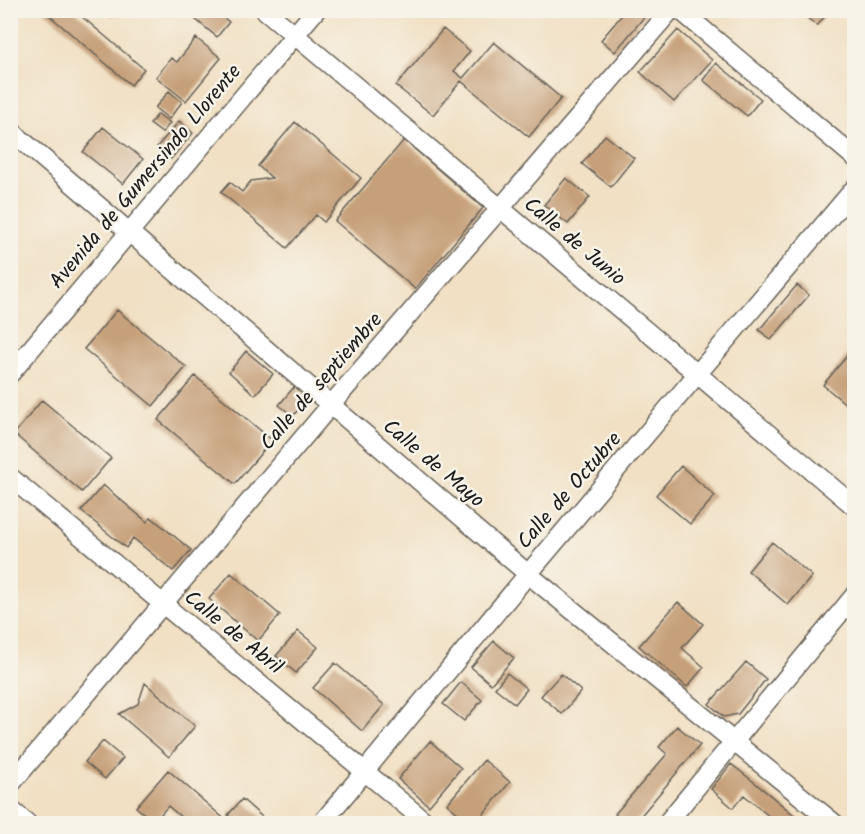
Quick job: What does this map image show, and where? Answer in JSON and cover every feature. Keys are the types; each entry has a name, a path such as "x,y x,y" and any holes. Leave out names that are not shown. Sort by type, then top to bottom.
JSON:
{"street":[{"name":"Calle de Junio","path":"266,10 855,506"},
{"name":"Avenida de Gumersindo Llorente","path":"10,374 316,10"},
{"name":"Calle de septiembre","path":"10,785 330,406 671,10"},
{"path":"680,10 855,157"},
{"name":"Calle de Mayo","path":"10,130 528,574 835,824"},
{"name":"Calle de Octubre","path":"321,824 528,574 855,189"},
{"name":"Calle de Abril","path":"10,477 428,824"},
{"path":"666,824 855,596"},
{"path":"10,809 28,824"}],"building":[{"path":"43,10 74,10 144,69 131,85"},
{"path":"99,10 125,10 112,16"},
{"path":"184,10 220,10 218,13 229,22 217,37"},
{"path":"626,10 650,10 615,52 601,40"},
{"path":"798,10 830,10 817,26"},
{"path":"443,29 470,51 454,71 463,78 494,42 561,98 529,137 461,81 433,115 396,86"},
{"path":"678,30 712,60 674,102 640,72"},
{"path":"196,38 221,58 186,101 156,77 171,58 177,62"},
{"path":"716,63 761,99 747,116 703,80"},
{"path":"169,91 182,102 169,119 155,108"},
{"path":"158,114 170,123 162,133 150,124"},
{"path":"179,121 193,133 171,159 157,147"},
{"path":"295,122 361,178 324,222 316,215 287,248 221,192 230,182 242,192 251,181 272,178 258,166"},
{"path":"103,127 143,159 123,184 83,152"},
{"path":"605,135 634,158 611,187 582,164"},
{"path":"404,140 483,208 415,289 335,221"},
{"path":"566,178 590,197 568,224 544,205"},
{"path":"797,285 809,295 771,340 759,330"},
{"path":"117,310 186,367 153,406 84,349"},
{"path":"854,347 854,398 848,406 823,385"},
{"path":"246,351 273,374 255,395 229,372"},
{"path":"195,376 272,440 235,484 158,420"},
{"path":"294,387 308,398 293,416 279,405"},
{"path":"42,400 111,458 82,492 14,434"},
{"path":"681,466 715,496 690,524 656,495"},
{"path":"103,485 147,522 151,517 191,550 173,571 133,538 126,548 81,511"},
{"path":"772,542 812,576 788,605 748,571"},
{"path":"231,573 280,615 258,641 209,599"},
{"path":"678,602 703,624 682,648 704,667 687,687 639,646"},
{"path":"298,631 318,647 296,673 276,656"},
{"path":"494,641 514,658 491,684 471,667"},
{"path":"746,662 766,679 738,714 724,717 709,704"},
{"path":"335,663 384,705 362,731 313,688"},
{"path":"507,673 527,689 515,704 495,688"},
{"path":"561,674 581,691 562,714 541,696"},
{"path":"461,682 482,700 464,721 443,704"},
{"path":"145,683 195,726 169,757 119,714 138,704"},
{"path":"677,726 700,745 634,824 627,824 615,814 667,754 659,747"},
{"path":"103,741 123,758 105,779 85,762"},
{"path":"430,741 461,768 429,806 398,779"},
{"path":"484,760 510,782 475,824 471,824 447,804"},
{"path":"731,764 805,824 778,824 744,795 733,808 711,789"},
{"path":"168,770 230,824 189,824 168,806 154,822 136,807"},
{"path":"242,799 270,824 238,824 228,815"}]}
